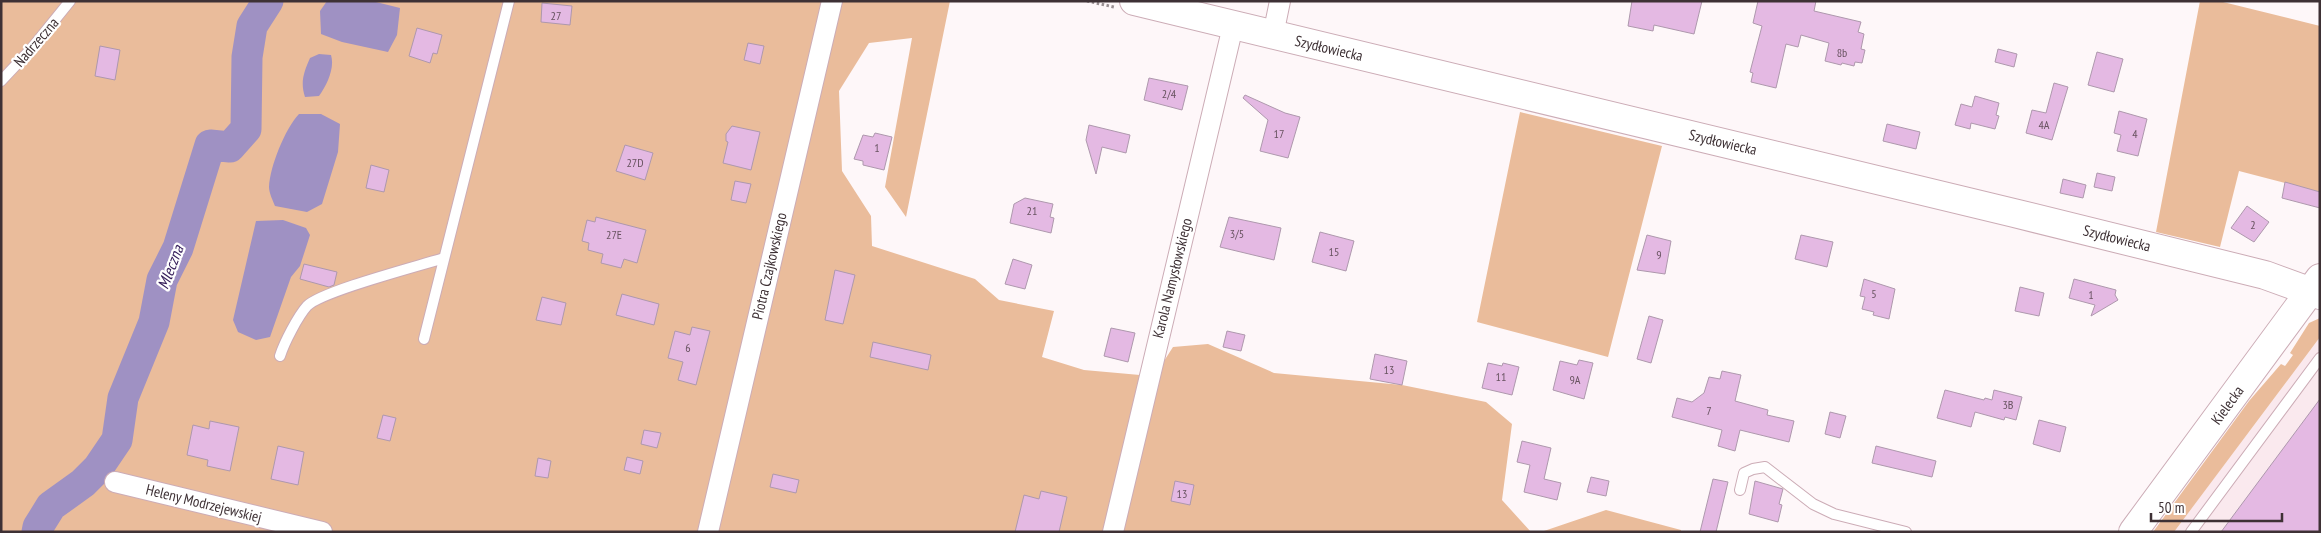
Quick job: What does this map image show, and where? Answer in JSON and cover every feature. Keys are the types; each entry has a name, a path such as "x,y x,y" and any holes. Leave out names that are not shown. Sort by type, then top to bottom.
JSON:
{"street":[{"name":"Piotra Czajkowskiego","path":"708,532 832,1"},
{"name":"Szydłowiecka","path":"1134,1 2317,288"},
{"path":"1273,35 1280,1"},
{"name":"Karola Namysłowskiego","path":"1113,532 1150,369 1233,26"},
{"name":"Kielecka","path":"2133,532 2317,288"},
{"name":"Heleny Modrzejewskiej","path":"115,482 322,532"}],"lane":[{"name":"Nadrzeczna","path":"1,81 32,48 70,1"},
{"path":"424,339 509,1"},
{"path":"280,356 283,347 308,305 339,290 444,258"},
{"path":"2191,532 2320,358"},
{"path":"1740,490 1744,473 1765,467 1813,504 1834,514 1906,532"}],"shaded area":[{"path":"1,1 824,1 699,532 1,532"},
{"path":"327,1 372,1 400,8 397,35 388,52 342,42 321,34 320,11"},
{"path":"841,1 950,1 906,217 885,187 912,38 869,43 839,91 842,171 871,216 872,246 975,279 999,300 1054,311 1042,357 1084,370 1140,375 1105,532 715,532"},
{"path":"2200,1 2219,1 2320,26 2320,192 2239,171 2220,247 2156,232"},
{"path":"319,54 331,55 332,65 329,76 319,96 305,97 303,87 304,73 310,58"},
{"path":"1520,112 1662,146 1608,357 1477,322"},
{"path":"299,114 321,114 340,124 338,152 322,204 307,212 275,206 269,189 272,169 279,148"},
{"path":"283,220 306,228 310,235 300,266 291,277 270,337 256,340 238,332 233,320 256,221"},
{"path":"2320,318 2320,337 2174,532 2153,532 2249,401 2281,364 2285,366 2293,355 2290,353 2309,323"},
{"path":"2320,337 2320,532 2174,532 2200,497"},
{"path":"1208,344 1274,373 1402,385 1486,402 1512,424 1502,500 1531,532 1119,532 1155,375 1173,347"},
{"path":"1606,510 1681,530 1681,532 1541,532"}],"building":[{"path":"1632,1 1702,1 1694,34 1654,25 1653,31 1628,26"},
{"path":"1758,1 1816,1 1814,11 1861,22 1858,32 1864,34 1861,49 1865,50 1862,63 1855,62 1854,66 1825,61 1829,43 1801,35 1798,47 1786,44 1776,88 1751,82 1753,73 1750,72 1762,26 1753,23"},
{"path":"542,3 572,6 570,25 541,22"},
{"path":"417,28 442,35 437,54 433,53 430,63 409,56"},
{"path":"748,43 764,46 760,64 744,60"},
{"path":"100,46 120,50 115,80 95,76"},
{"path":"1998,49 2017,54 2014,67 1995,62"},
{"path":"2097,52 2123,59 2114,92 2088,85"},
{"path":"1149,78 1188,86 1182,110 1144,100"},
{"path":"2054,83 2068,87 2052,140 2026,133 2032,110 2046,113"},
{"path":"1245,95 1285,113 1300,117 1288,158 1260,151 1268,120 1243,98"},
{"path":"1975,96 1999,103 1996,115 1999,116 1995,129 1971,123 1970,129 1955,125 1961,104 1972,107"},
{"path":"2119,111 2147,119 2138,156 2117,151 2121,135 2114,133"},
{"path":"1887,124 1920,132 1916,149 1883,141"},
{"path":"1089,125 1130,135 1126,153 1102,147 1096,174 1086,140"},
{"path":"732,126 760,132 751,170 723,163 728,142 726,141 726,134"},
{"path":"875,133 892,137 884,170 863,165 863,161 854,159 863,135 873,137"},
{"path":"625,145 653,153 645,180 616,171"},
{"path":"371,165 389,170 384,192 366,188"},
{"path":"2097,173 2115,177 2112,191 2094,187"},
{"path":"2063,179 2086,185 2083,198 2060,193"},
{"path":"735,181 751,184 746,203 731,200"},
{"path":"2285,182 2320,192 2320,208 2282,198"},
{"path":"1025,198 1053,204 1050,217 1054,218 1051,233 1010,223 1014,204"},
{"path":"2247,206 2269,222 2254,242 2231,228"},
{"path":"596,217 646,230 637,263 624,259 621,268 601,263 603,254 588,250 589,243 582,241 587,220 595,222"},
{"path":"1229,217 1281,228 1274,260 1220,247"},
{"path":"1320,232 1354,241 1346,271 1312,262"},
{"path":"1647,235 1671,241 1665,274 1637,270"},
{"path":"1801,235 1833,242 1827,267 1795,259"},
{"path":"1013,259 1032,265 1025,289 1005,284"},
{"path":"304,264 337,272 334,285 329,287 300,279"},
{"path":"835,270 855,275 843,324 825,320"},
{"path":"1864,279 1895,289 1889,319 1873,315 1874,312 1862,309 1865,297 1860,296"},
{"path":"2074,279 2116,290 2115,295 2118,300 2091,316 2095,305 2069,298"},
{"path":"2020,287 2044,293 2039,316 2015,311"},
{"path":"622,294 659,304 654,325 616,315"},
{"path":"542,297 566,303 561,325 536,320"},
{"path":"1649,316 1663,320 1651,363 1637,359"},
{"path":"692,327 710,331 696,385 678,380 683,362 668,358 675,331 690,335"},
{"path":"1111,328 1135,333 1128,362 1104,356"},
{"path":"1227,331 1245,335 1241,351 1223,347"},
{"path":"873,342 931,355 928,370 870,357"},
{"path":"1375,354 1407,361 1402,385 1370,379"},
{"path":"1579,360 1593,363 1584,399 1553,390 1560,361 1577,365"},
{"path":"1488,363 1502,366 1503,363 1519,367 1512,395 1482,388"},
{"path":"1722,371 1741,375 1735,401 1768,410 1767,415 1794,421 1789,442 1740,430 1735,451 1718,446 1722,430 1672,417 1677,398 1692,402 1704,393 1709,377 1720,379"},
{"path":"1945,390 1984,400 1985,398 1992,400 1994,390 2022,397 2016,420 2005,417 2004,420 1975,412 1971,427 1937,418"},
{"path":"2320,399 2320,532 2221,532"},
{"path":"1830,412 1846,416 1840,438 1825,434"},
{"path":"383,415 396,418 390,441 377,438"},
{"path":"2039,420 2066,427 2060,452 2033,444"},
{"path":"210,421 239,427 230,471 207,466 208,460 187,455 193,425 209,429"},
{"path":"644,430 661,433 657,448 641,444"},
{"path":"1522,441 1551,448 1544,479 1561,483 1557,500 1524,492 1530,465 1517,462"},
{"path":"278,446 304,452 298,485 271,479"},
{"path":"1876,446 1936,461 1932,477 1872,463"},
{"path":"627,457 643,461 640,474 624,470"},
{"path":"538,458 551,461 548,478 535,476"},
{"path":"773,474 799,480 796,493 770,487"},
{"path":"1591,477 1609,481 1606,496 1587,492"},
{"path":"1713,479 1728,482 1716,532 1700,532"},
{"path":"1175,481 1194,485 1190,505 1171,501"},
{"path":"1755,481 1783,489 1779,504 1782,505 1778,522 1749,514"},
{"path":"1041,491 1067,497 1059,532 1015,532 1024,495 1039,499"}],"waterway":[{"name":"Mleczna","path":"37,532 51,506 83,483 98,468 117,440 123,398 154,322 162,280 178,248 210,145 230,147 246,129 247,57 252,26 268,1"}]}
